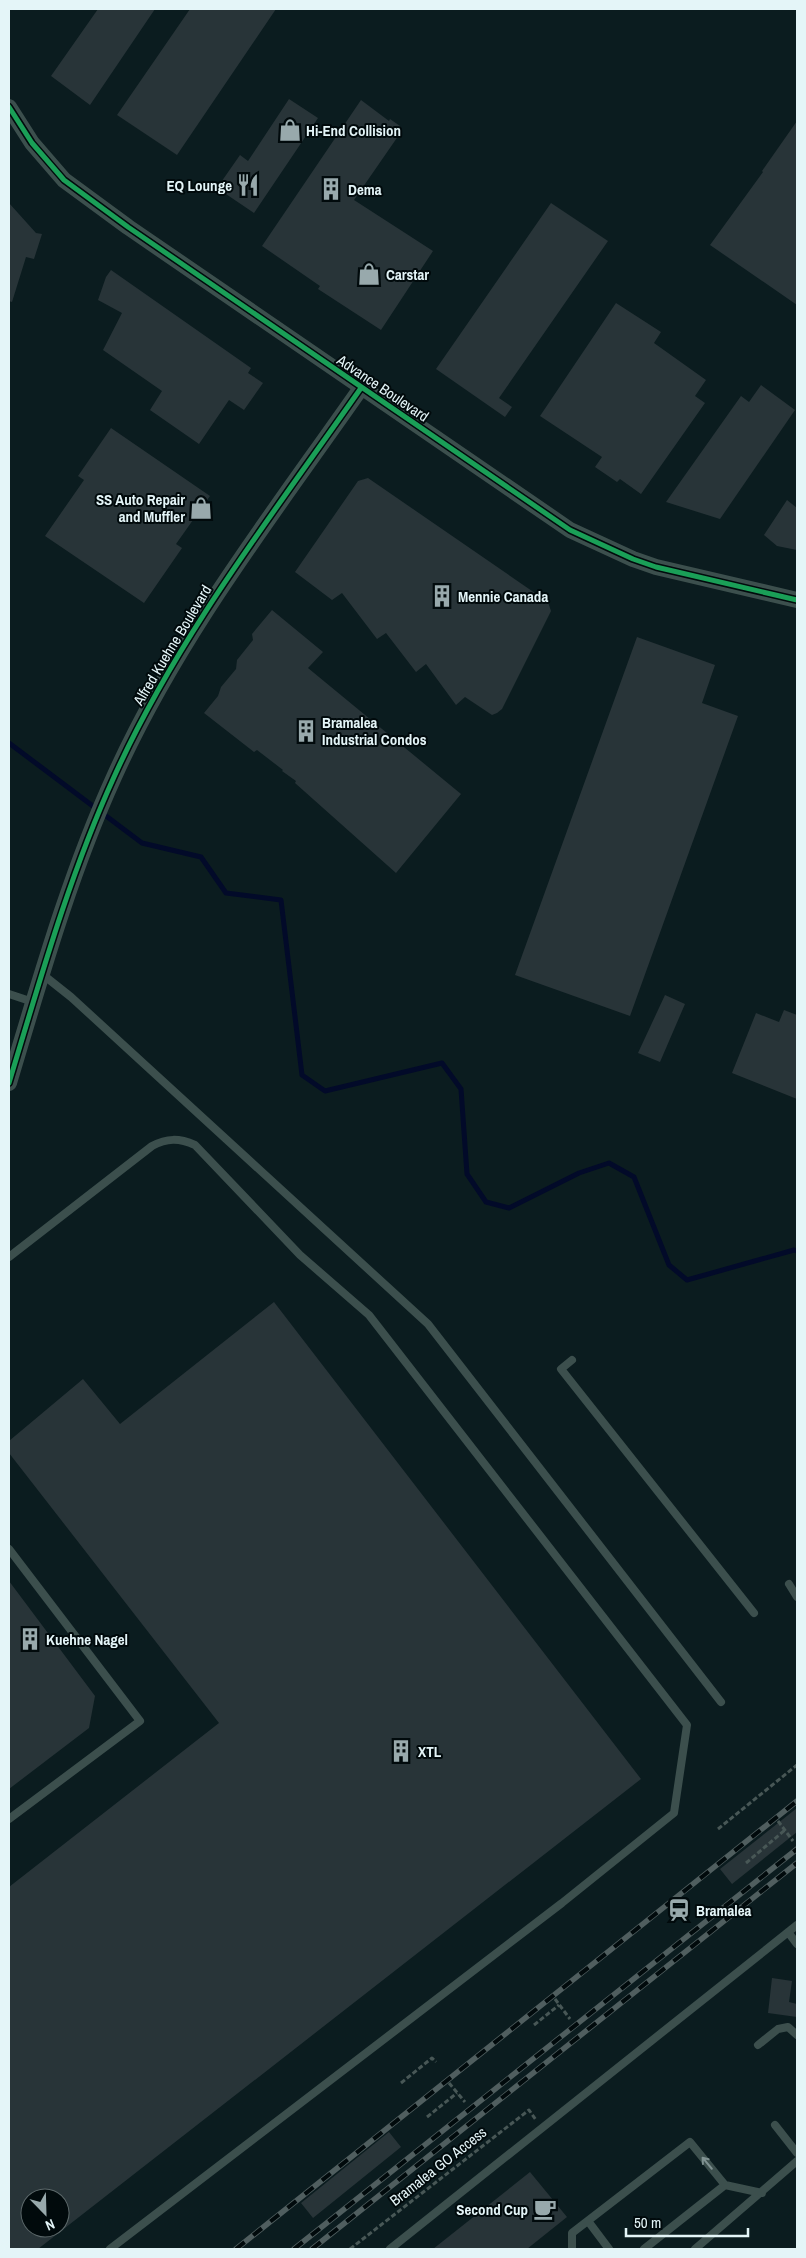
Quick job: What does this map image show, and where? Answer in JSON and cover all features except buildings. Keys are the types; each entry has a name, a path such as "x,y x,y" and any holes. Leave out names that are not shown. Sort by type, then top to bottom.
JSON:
{"street":[{"name":"Advance Boulevard","path":"9,107 32,143 64,180 128,227 570,530 633,559 797,600"},
{"name":"Alfred Kuehne Boulevard","path":"9,1083 57,924 86,844 114,777 159,688 216,594 361,388"}],"lane":[{"path":"42,974 71,997 428,1324 721,1702"},
{"path":"9,994 33,1002"},
{"path":"9,1257 152,1146 162,1141 173,1139 184,1140 194,1145 300,1255 369,1315 687,1725 674,1813 516,1939 110,2249"},
{"path":"572,1360 561,1370 754,1613"},
{"path":"9,1549 140,1721 9,1819"},
{"path":"789,1584 797,1596"},
{"path":"390,2249 797,1925"},
{"path":"788,1932 797,1944"},
{"path":"758,2045 778,2029 788,2027 797,2035"},
{"path":"775,2125 797,2153"},
{"path":"572,2249 572,2233 690,2142 725,2185 762,2193"},
{"path":"695,2249 797,2161"},
{"path":"644,2249 725,2185"},
{"path":"588,2221 609,2249"}],"path":[{"path":"718,1829 755,1801 797,1765"},
{"path":"755,1801 758,1806"},
{"path":"778,1821 793,1841"},
{"path":"746,1862 785,1830"},
{"path":"555,2000 570,2018"},
{"path":"534,2025 559,2004"},
{"path":"401,2083 432,2058 436,2062"},
{"path":"449,2084 465,2102"},
{"path":"427,2117 457,2093"}],"waterway":[{"path":"9,743 142,843 201,857 226,893 281,900 302,1075 325,1091 442,1063 461,1089 467,1174 486,1202 509,1208 579,1173 609,1163 634,1177 669,1265 687,1280 794,1250 797,1251"}],"railway":[{"path":"236,2249 797,1801"},
{"path":"294,2249 797,1849"},
{"path":"312,2249 797,1863"}],"cycle path":[{"path":"9,107 32,143 64,180 128,227 570,530 633,559 656,567 797,600"},
{"path":"9,1083 69,890 98,814 139,725 167,675 228,577 361,388"}],"place":[{"name":"Hi-End Collision","path":"290,130"},
{"name":"EQ Lounge","path":"248,185"},
{"name":"Dema","path":"331,189"},
{"name":"Carstar","path":"369,274"},
{"name":"SS Auto Repair and Muffler","path":"201,508"},
{"name":"Mennie Canada","path":"442,596"},
{"name":"Bramalea Industrial Condos","path":"306,731"},
{"name":"Kuehne Nagel","path":"30,1639"},
{"name":"XTL","path":"401,1751"},
{"name":"Bramalea","path":"679,1910"},
{"name":"Second Cup","path":"545,2209"}]}
